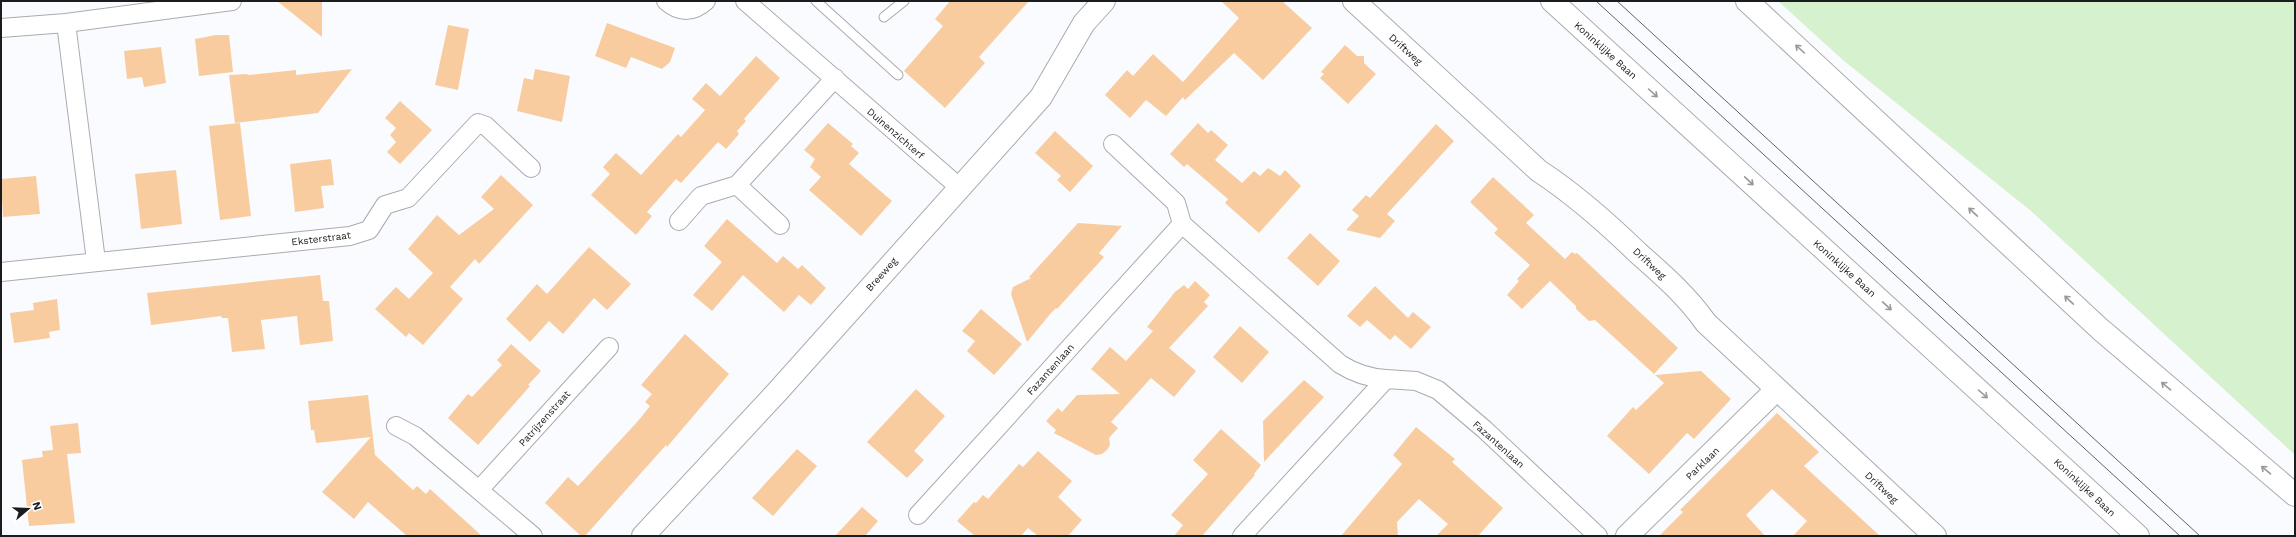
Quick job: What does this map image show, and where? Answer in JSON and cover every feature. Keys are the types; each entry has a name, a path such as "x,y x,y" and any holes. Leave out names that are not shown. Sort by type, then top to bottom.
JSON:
{"street":[{"path":"1,28 66,23 232,1"},
{"path":"666,1 674,8 686,11 699,8 706,1"},
{"name":"Duinenzichterf","path":"745,1 958,187"},
{"name":"Driftweg","path":"1354,1 1539,171 1572,192 1605,221 1689,300 1706,323 1776,390 1935,536"},
{"name":"Koninklijke Baan","path":"1552,1 2138,536"},
{"path":"1747,1 2100,329 2295,495"},
{"name":"Breeweg","path":"642,536 778,391 958,187 1041,97 1084,23 1101,2"},
{"path":"66,23 96,260"},
{"path":"679,221 701,196 737,185 835,78"},
{"name":"Eksterstraat","path":"1,272 96,260 350,236 369,230 385,205 408,198 478,123 486,126 531,168"},
{"path":"1113,144 1176,203 1182,224"},
{"path":"737,185 780,225"},
{"name":"Fazantenlaan","path":"918,515 1182,224 1340,364 1350,371 1374,378 1416,381 1438,390 1484,429 1598,536"},
{"name":"Patrijzenstraat","path":"479,490 609,347"},
{"path":"1242,536 1386,379"},
{"name":"Parklaan","path":"1627,536 1776,390"},
{"path":"396,426 415,436 533,536"}],"lane":[{"path":"816,1 898,75"},
{"path":"884,18 904,1"}],"green space":[{"path":"1778,1 2295,1 2295,455 2031,211 1844,61"}],"building":[{"path":"277,1 322,1 322,37"},
{"path":"950,1 1029,1 979,57 985,63 945,108 904,71 943,26 935,19"},
{"path":"1221,1 1282,1 1312,28 1263,80 1234,53 1185,100 1183,97 1166,116 1146,100 1130,118 1105,95 1127,70 1133,76 1153,54 1183,82 1239,18"},
{"path":"607,23 675,48 670,62 662,69 631,57 626,68 595,56"},
{"path":"448,25 469,29 458,90 435,85"},
{"path":"216,35 229,35 233,72 199,76 195,39"},
{"path":"1345,45 1357,56 1364,56 1364,63 1376,74 1348,104 1320,78 1324,74 1321,72"},
{"path":"161,47 166,83 144,87 142,77 127,79 124,51"},
{"path":"756,56 780,78 744,119 746,121 737,131 739,134 726,149 718,142 681,183 676,179 647,212 652,216 636,235 591,195 610,174 603,167 616,153 641,175 678,134 681,137 705,110 692,99 706,83 720,96"},
{"path":"352,69 318,113 235,123 229,75 248,75 296,70 296,75"},
{"path":"535,69 570,76 562,122 517,111 524,78 533,80"},
{"path":"400,101 432,130 400,164 387,152 396,142 390,135 396,128 385,118"},
{"path":"240,123 251,216 220,220 209,126"},
{"path":"828,123 853,144 851,146 859,153 849,164 892,201 861,236 809,190 821,177 810,167 815,159 804,150"},
{"path":"1198,123 1208,133 1211,130 1228,145 1215,160 1242,183 1254,171 1260,176 1268,168 1280,176 1285,170 1301,186 1259,233 1225,203 1228,199 1187,164 1184,167 1170,154"},
{"path":"1436,124 1454,141 1387,214 1395,221 1380,238 1346,230 1359,216 1352,210 1366,195 1370,198"},
{"path":"1055,131 1093,166 1070,192 1057,180 1061,176 1035,153"},
{"path":"331,159 334,185 321,186 324,208 295,212 290,164"},
{"path":"176,170 182,224 141,229 135,174"},
{"path":"501,175 533,205 479,264 475,259 450,287 463,299 423,345 409,333 406,337 375,309 396,287 409,299 433,273 408,249 437,215 459,235 494,209 481,197"},
{"path":"36,176 40,214 3,217 1,179"},
{"path":"1493,177 1534,215 1526,223 1565,259 1572,252 1575,254 1577,253 1678,348 1654,374 1595,320 1589,321 1550,281 1522,309 1507,295 1519,281 1517,279 1530,265 1494,233 1498,229 1470,202"},
{"path":"727,219 777,263 783,256 798,269 802,265 826,288 811,305 799,295 784,312 743,275 712,311 693,295 722,262 704,246"},
{"path":"1078,223 1122,226 1099,253 1104,257 1057,309 1056,308 1051,313 1027,342 1011,294 1013,287 1031,278 1029,277"},
{"path":"1310,233 1340,261 1318,286 1287,258"},
{"path":"589,247 631,284 607,310 594,298 563,334 549,321 530,342 506,319 537,284 547,294"},
{"path":"320,275 323,301 329,301 333,341 300,345 297,316 261,320 265,349 232,352 228,318 222,318 221,316 151,325 147,293"},
{"path":"1195,281 1210,295 1204,302 1208,306 1169,348 1196,371 1174,397 1151,378 1111,422 1118,428 1109,438 1110,445 1102,454 1096,455 1054,433 1056,430 1046,421 1058,408 1062,412 1077,395 1120,394 1091,369 1110,347 1126,361 1153,331 1147,327 1175,292 1184,285 1188,289"},
{"path":"1375,286 1408,318 1413,312 1431,327 1411,349 1395,335 1390,340 1367,320 1360,327 1347,316"},
{"path":"57,299 60,330 49,332 50,338 14,343 10,313 34,310 33,303"},
{"path":"981,309 1022,344 994,375 967,351 975,341 962,331"},
{"path":"1240,326 1269,352 1242,383 1213,357"},
{"path":"685,334 729,374 667,447 666,445 585,536 581,536 545,503 568,477 578,486 638,421 650,406 645,402 652,394 641,385"},
{"path":"511,344 541,371 528,385 530,386 478,445 448,418 468,394 472,397 502,365 497,360"},
{"path":"1701,371 1731,399 1694,439 1687,433 1649,474 1607,436 1633,407 1636,410 1664,383 1655,375"},
{"path":"1304,380 1324,397 1264,462 1263,421"},
{"path":"916,389 945,416 914,451 924,460 907,478 867,442"},
{"path":"368,395 375,455 413,490 417,486 426,494 430,489 482,536 407,536 368,502 354,519 322,492 371,437 316,443 314,430 311,430 308,401"},
{"path":"1777,413 1819,452 1804,466 1880,536 1793,536 1807,521 1772,489 1746,515 1765,536 1659,536 1683,512 1680,510"},
{"path":"78,423 81,453 67,454 75,523 29,526 22,460 43,457 42,451 53,450 50,426"},
{"path":"1416,427 1455,459 1452,462 1503,508 1478,536 1436,536 1448,524 1419,499 1397,522 1398,536 1341,536 1402,464 1393,455"},
{"path":"1221,429 1261,465 1254,474 1255,475 1202,536 1174,536 1183,525 1171,515 1208,474 1193,460"},
{"path":"797,449 817,466 773,516 752,498"},
{"path":"1038,451 1072,481 1058,497 1082,520 1068,536 1038,536 1028,528 1021,536 975,536 957,521 974,502 976,503 983,495 988,499 1019,464 1023,467"},
{"path":"862,507 878,521 865,536 835,536"}],"tram line":[{"path":"1596,1 2180,536"},
{"path":"1617,1 2200,536"}]}
